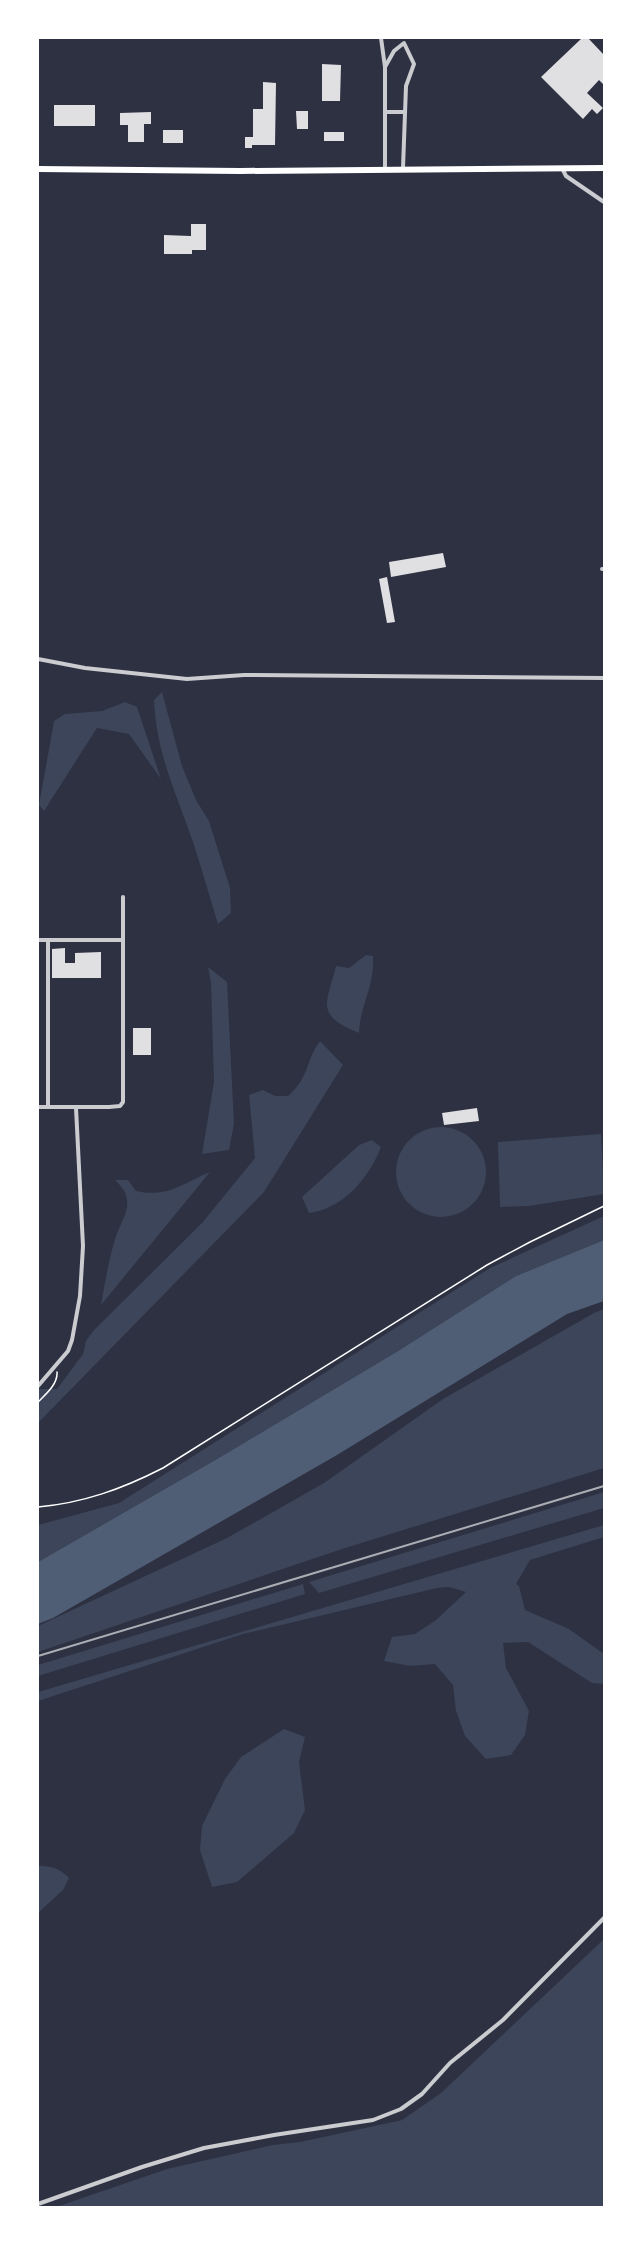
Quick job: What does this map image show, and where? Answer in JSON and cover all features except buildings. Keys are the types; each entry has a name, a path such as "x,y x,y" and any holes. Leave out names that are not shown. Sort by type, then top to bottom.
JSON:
{"main road":[{"path":"38,169 250,171 604,168"}],"street":[{"path":"381,38 385,67 385,169"},
{"path":"385,67 394,51 404,43 414,64 406,86 403,168"},
{"path":"385,112 404,112"},
{"path":"562,168 566,176 604,202"},
{"path":"38,659 85,668 188,679 244,675 604,678"},
{"path":"38,1107 109,1107 122,1104 124,1094 123,897"},
{"path":"38,940 123,940"},
{"path":"48,940 48,1107"},
{"path":"38,1386 54,1369 70,1345 81,1284 83,1246 76,1108"},
{"path":"38,2204 142,2167 204,2148 373,2120 401,2109 422,2094 450,2063 503,2020 604,1918"}],"path":[{"path":"38,1507 80,1501 105,1494 163,1468 487,1264 604,1206"},
{"path":"38,1402 53,1386 58,1376 58,1372 54,1369"}],"shaded area":[{"path":"162,692 182,766 196,800 209,821 230,888 231,913 218,924 163,756 154,700"},
{"path":"125,702 137,707 161,779 129,734 97,728 44,811 39,805 54,721 65,714 102,711"},
{"path":"366,955 373,956 373,967 359,1033 335,1020 327,1007 327,1000 336,966 349,968"},
{"path":"208,967 227,982 234,1124 229,1150 202,1154 214,1082 211,983"},
{"path":"320,1041 343,1065 264,1192 38,1423 38,1389 57,1389 83,1354 86,1341 94,1330 202,1223 255,1158 249,1095 263,1090 275,1096 288,1096 304,1076"},
{"path":"441,1127 458,1131 473,1140 482,1155 486,1172 482,1189 473,1204 458,1213 441,1217 424,1213 409,1204 400,1189 396,1172 400,1155 409,1140 424,1131"},
{"path":"601,1134 604,1194 529,1206 500,1207 498,1142"},
{"path":"372,1140 381,1147 362,1180 344,1199 309,1213 302,1197 359,1145"},
{"path":"210,1172 101,1305 111,1253 127,1204 124,1191 115,1180 128,1180 136,1191 157,1193 174,1189"},
{"path":"604,1216 604,1240 516,1276 398,1351 38,1562 38,1525 119,1503 490,1268"},
{"path":"604,1240 604,1301 567,1314 337,1455 53,1618 38,1624 38,1562 398,1351 516,1276"},
{"path":"604,1309 604,1468 342,1549 38,1652 38,1626 227,1538 324,1483 443,1399"},
{"path":"604,1492 604,1508 319,1593 309,1582"},
{"path":"604,1525 604,1537 530,1560 516,1584 519,1586 525,1610 569,1629 604,1654 604,1684 592,1683 528,1642 503,1643 506,1668 529,1711 525,1735 511,1755 486,1759 465,1736 456,1711 453,1685 435,1664 410,1666 384,1661 392,1637 415,1634 436,1620 466,1592 449,1587 243,1634 38,1701 38,1692"},
{"path":"303,1584 305,1594 38,1676 38,1665"},
{"path":"284,1729 305,1737 299,1762 305,1810 294,1833 237,1882 212,1887 200,1850 202,1826 225,1779 241,1757"},
{"path":"38,1866 55,1868 69,1878 63,1890 38,1913"},
{"path":"604,1939 604,2207 56,2207 167,2169 273,2145 300,2142 402,2120 441,2093"}],"railway":[{"path":"38,1656 604,1486"}]}
